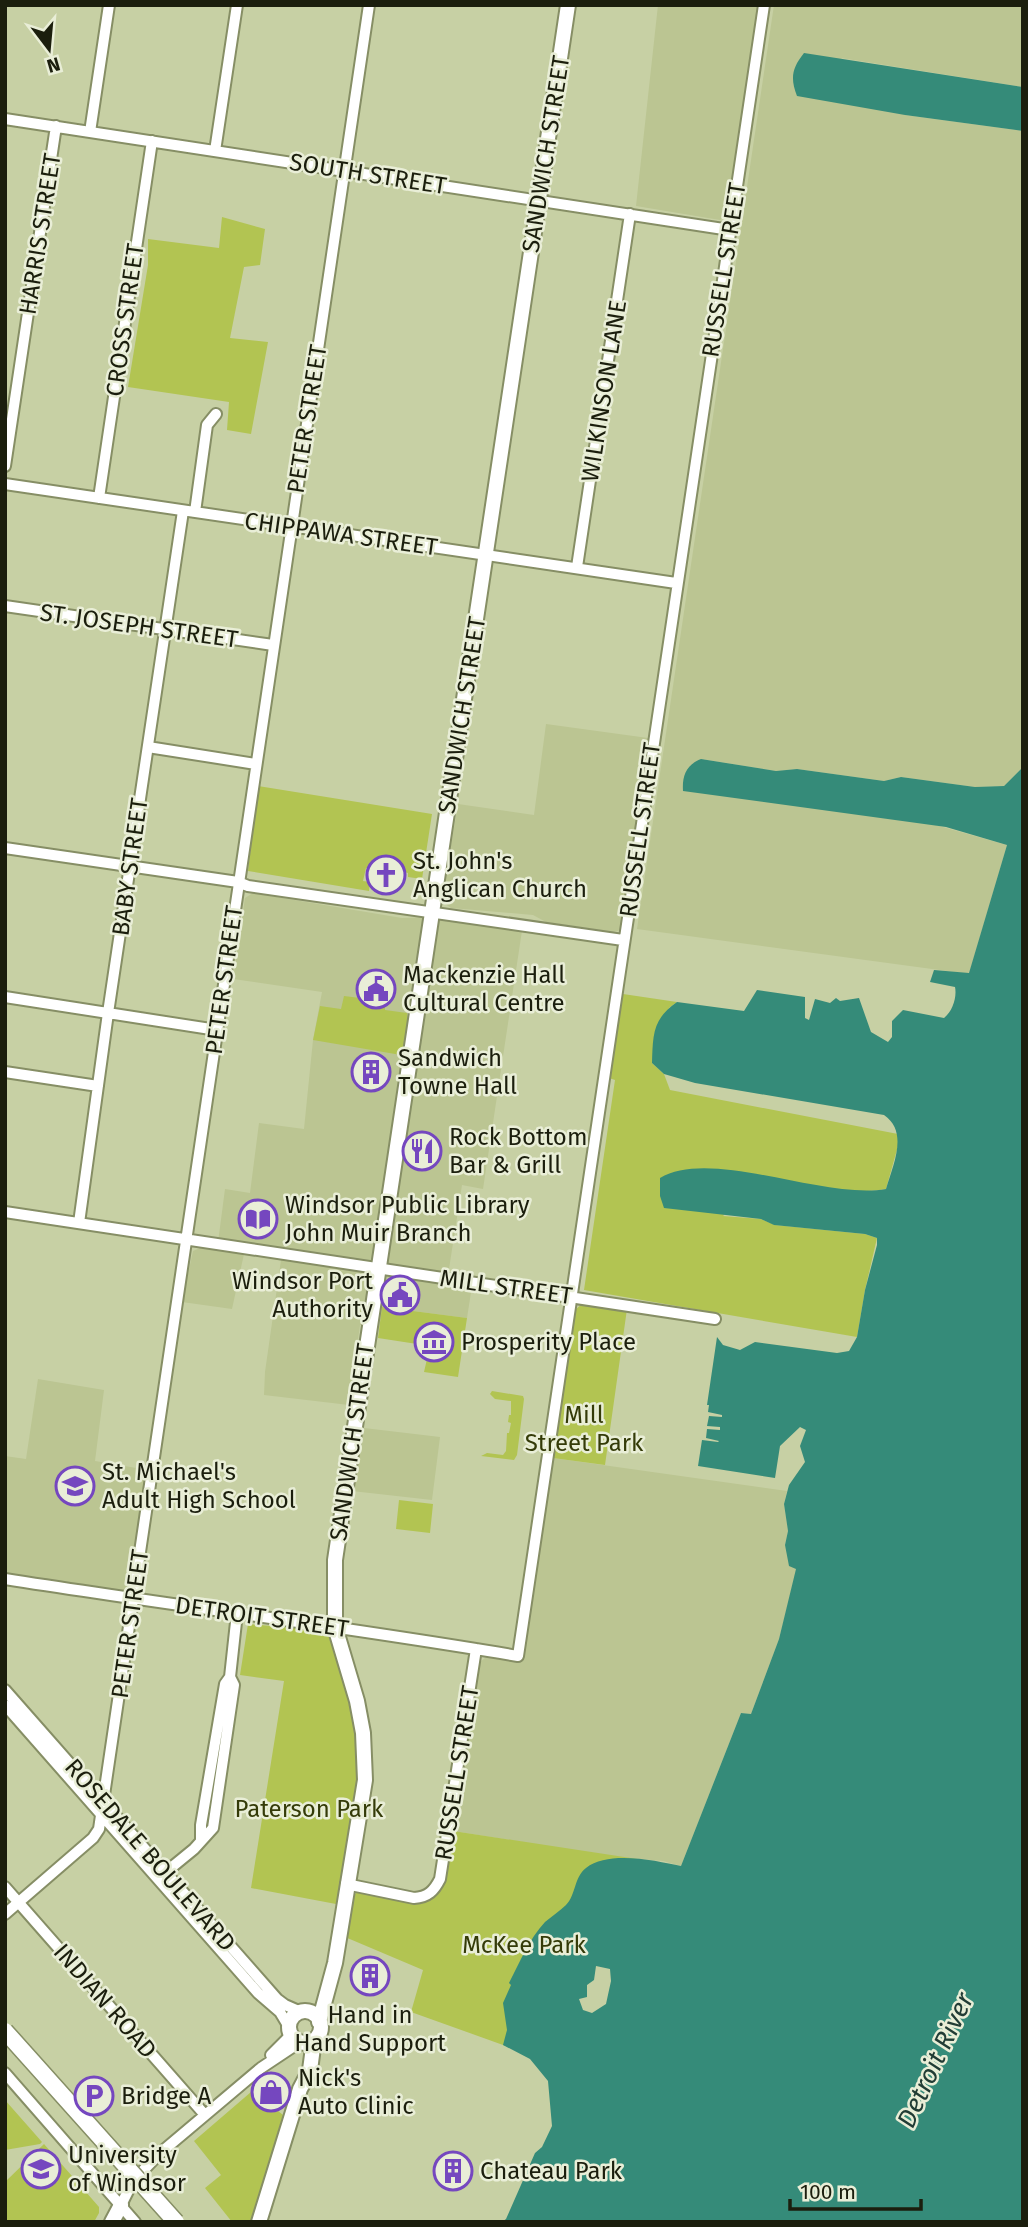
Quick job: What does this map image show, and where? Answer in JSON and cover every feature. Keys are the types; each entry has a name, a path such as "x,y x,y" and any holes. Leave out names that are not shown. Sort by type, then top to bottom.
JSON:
{"highway":[{"path":"5,2031 176,2222"}],"main road":[{"name":"SANDWICH STREET","path":"335,1963 360,1812 365,1758 357,1702 335,1627 335,1560 568,5"},
{"path":"259,2222 304,2079 305,2058 292,2018 318,1997 335,1963"},
{"path":"299,2036 320,2031 319,2022 335,1963"},
{"path":"302,2012 312,2014 319,2022"},
{"path":"112,2222 121,2204"}],"street":[{"path":"90,132 109,5"},
{"path":"215,151 237,5"},
{"name":"PETER STREET","path":"5,1914 93,1838 99,1829 369,5"},
{"name":"RUSSELL STREET","path":"518,1656 764,5"},
{"name":"SOUTH STREET","path":"5,119 730,230"},
{"name":"HARRIS STREET","path":"5,466 56,126"},
{"name":"CROSS STREET","path":"99,498 152,141"},
{"name":"WILKINSON LANE","path":"577,567 630,214"},
{"name":"BABY STREET","path":"79,1223 165,629 207,425 216,414"},
{"name":"CHIPPAWA STREET","path":"5,484 676,583"},
{"name":"ST. JOSEPH STREET","path":"5,606 273,645"},
{"path":"148,747 256,764"},
{"path":"5,848 623,940"},
{"path":"5,998 217,1030"},
{"path":"5,1072 98,1086"},
{"name":"MILL STREET","path":"5,1212 715,1319"},
{"name":"DETROIT STREET","path":"5,1579 518,1656"},
{"path":"161,1875 194,1849 213,1828 234,1685 230,1677 237,1613"},
{"name":"RUSSELL STREET","path":"346,1884 414,1898 431,1894 440,1879 476,1649"},
{"name":"ROSEDALE BOULEVARD","path":"5,1690 103,1802 258,1993 280,2012 299,2036"},
{"name":"ROSEDALE BOULEVARD","path":"5,1704 101,1814 277,1999 285,2006 302,2012"},
{"name":"INDIAN ROAD","path":"5,1887 205,2115"},
{"path":"121,2204 142,2171 299,2036"},
{"path":"5,2073 135,2222"}],"shaded area":[{"path":"658,5 759,5 726,214 720,220 636,206"},
{"path":"774,5 1023,5 1023,87 841,58 905,115 1023,131 1023,767 1004,786 975,787 901,777 884,781 797,769 776,771 701,759 1007,845 969,974 637,929"},
{"path":"546,724 648,738 622,930 613,932 546,922 533,915 451,908 442,899 458,804 534,815"},
{"path":"253,893 402,918 446,917 523,924 483,1189 462,1185 447,1282 472,1286 467,1318 382,1307 379,1327 360,1325 349,1405 264,1395 281,1260 244,1254 232,1309 182,1302 193,1251 200,1248 217,1250 225,1189 250,1193 259,1123 304,1129 313,1040 322,992 233,979 245,898"},
{"name":"St. Michael's Adult High School","path":"38,1379 104,1390 95,1461 148,1470 130,1586 122,1591 5,1574 5,1456 26,1459"},
{"path":"364,1428 440,1437 432,1500 352,1491"},
{"path":"553,1458 787,1491 784,1504 788,1531 785,1545 797,1568 779,1639 751,1714 741,1713 681,1866 663,1861 618,1857 453,1831 479,1663 485,1658 495,1656 524,1660"}],"green space":[{"path":"222,217 265,229 260,265 244,267 230,338 268,342 251,434 227,430 229,402 128,387 148,265 148,239 219,248"},
{"path":"258,786 432,814 422,879 408,877 408,873 396,870 396,865 376,861 372,869 366,868 363,881 370,882 369,891 248,871"},
{"path":"623,994 677,1002 669,1008 652,1063 664,1074 670,1090 898,1134 898,1146 886,1189 841,1190 765,1176 723,1216 761,1219 775,1225 865,1234 877,1238 857,1337 584,1290 615,1080 609,1078"},
{"path":"344,996 376,1000 376,1004 385,1005 385,1010 407,1013 407,1034 401,1055 313,1040 320,1006 341,1009"},
{"name":"Mill Street Park","path":"583,1303 627,1309 605,1465 553,1458 575,1310"},
{"name":"Prosperity Place","path":"382,1307 467,1318 458,1377 424,1372 430,1346 378,1338"},
{"path":"492,1391 523,1396 524,1399 517,1455 514,1460 481,1456 487,1453 503,1455 511,1423 508,1422 511,1401 495,1399 490,1394"},
{"path":"399,1500 433,1504 430,1533 396,1529"},
{"name":"Paterson Park","path":"248,1624 318,1630 327,1632 331,1637 351,1708 358,1753 353,1818 336,1904 251,1888 284,1681 240,1675"},
{"name":"McKee Park","path":"453,1831 657,1862 559,2065 411,2012 423,1970 345,1937 353,1895 358,1892 415,1900 428,1899 437,1894 447,1876"},
{"path":"251,2092 262,2105 266,2101 283,2115 251,2222 232,2222 205,2188 221,2175 194,2141"},
{"path":"5,2100 42,2142 40,2144 5,2150"},
{"name":"University of Windsor","path":"44,2144 99,2207 94,2222 5,2222 5,2182"}],"water":[{"path":"804,53 1023,87 1023,131 905,115 797,96 793,73"},
{"name":"Detroit River","path":"701,759 776,771 797,769 884,781 901,777 975,787 1004,786 1023,767 1023,2222 502,2222 506,2219 535,2153 542,2147 552,2126 548,2081 530,2059 503,2045 507,2030 503,2003 511,1985 509,1983 534,1936 545,1922 569,1901 579,1876 586,1868 607,1859 620,1858 681,1866 741,1713 751,1714 779,1639 796,1569 789,1566 785,1545 788,1531 784,1504 789,1485 805,1462 800,1446 806,1430 800,1427 780,1446 775,1478 698,1466 702,1440 719,1441 706,1438 707,1429 720,1430 720,1427 707,1426 709,1416 722,1417 708,1412 707,1405 717,1337 723,1345 740,1350 755,1342 837,1353 849,1351 857,1337 865,1290 877,1245 877,1238 865,1234 774,1225 761,1219 664,1208 660,1196 660,1178 682,1170 708,1168 831,1188 886,1189 897,1149 896,1130 884,1115 695,1083 664,1074 652,1063 658,1022 677,1002 744,1011 757,990 805,997 805,1018 809,1020 815,999 830,1003 836,998 840,1001 859,998 871,1032 888,1042 892,1037 892,1021 903,1010 944,1018 954,1004 955,987 930,982 934,970 969,973 1007,845 946,827 683,791 686,772 692,764"}],"pier":[{"path":"596,1966 610,1969 611,1981 606,2004 592,2013 583,2010 579,1999 587,1997 587,1985 594,1980"}],"place":[{"name":"St. John's Anglican Church","path":"386,875"},
{"name":"Mackenzie Hall Cultural Centre","path":"376,989"},
{"name":"Sandwich Towne Hall","path":"371,1072"},
{"name":"Rock Bottom Bar & Grill","path":"422,1151"},
{"name":"Windsor Public Library John Muir Branch","path":"258,1219"},
{"name":"Windsor Port Authority","path":"400,1295"},
{"name":"Prosperity Place","path":"434,1342"},
{"name":"St. Michael's Adult High School","path":"75,1486"},
{"name":"Hand in Hand Support","path":"370,1976"},
{"name":"Nick's Auto Clinic","path":"271,2092"},
{"name":"Bridge A","path":"94,2096"},
{"name":"University of Windsor","path":"41,2169"},
{"name":"Chateau Park","path":"453,2171"}]}
